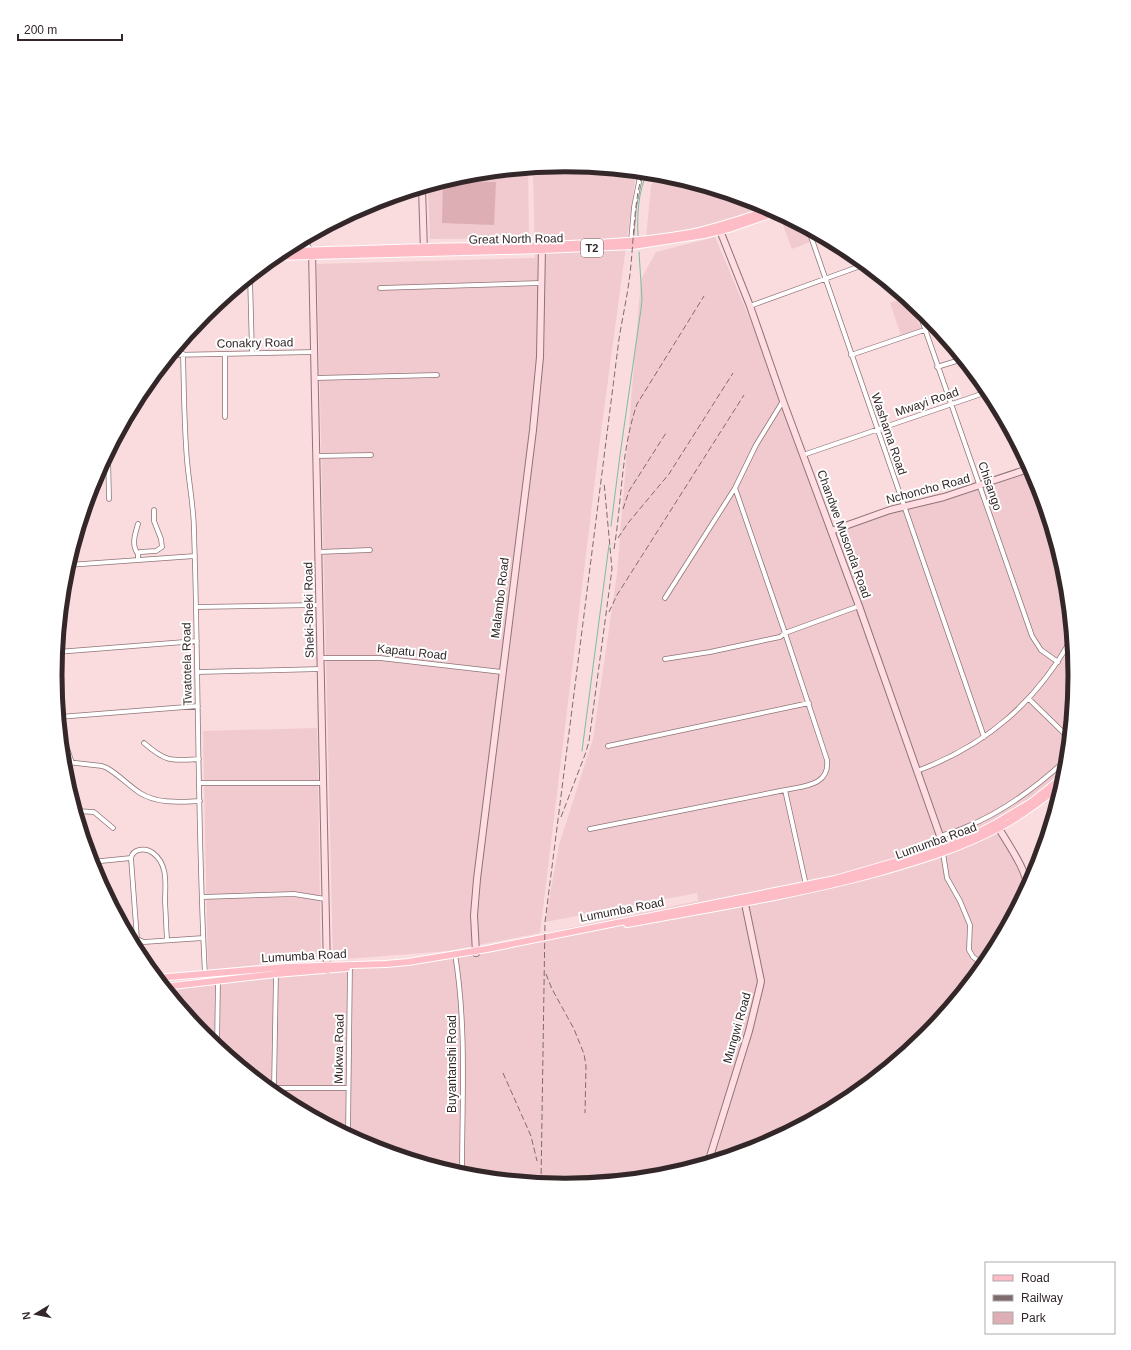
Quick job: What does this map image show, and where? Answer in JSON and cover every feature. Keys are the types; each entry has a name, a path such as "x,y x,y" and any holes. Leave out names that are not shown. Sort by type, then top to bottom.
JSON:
{"main road":[{"name":"Great North Road","path":"542,248 679,235 719,229 763,212"},
{"name":"Great North Road","path":"287,256 312,253 640,245 679,240 769,215"},
{"name":"Great North Road","path":"293,252 312,253"},
{"name":"Lumumba Road","path":"998,826 1057,781"},
{"name":"Lumumba Road","path":"163,978 395,963 455,956 839,883 896,868 998,826 1034,806 1055,790"},
{"name":"Lumumba Road","path":"745,900 942,850"},
{"name":"Lumumba Road","path":"170,986 327,967"}],"street":[{"path":"631,240 634,207 640,177"},
{"path":"422,193 424,250"},
{"name":"Chandwe Musonda Road","path":"719,229 750,306 783,401 859,606 940,836 942,850"},
{"name":"Washama Road","path":"811,235 984,737"},
{"path":"308,243 308,247 312,253"},
{"name":"Malambo Road","path":"475,952 474,915 477,879 533,430 539,364 542,248"},
{"name":"Sheki-Sheki Road","path":"312,253 327,967"},
{"path":"750,306 859,266"},
{"path":"250,283 252,353"},
{"path":"380,288 541,283"},
{"name":"Chisango","path":"921,318 950,405 1032,636 1040,650 1058,662"},
{"path":"851,355 930,328"},
{"name":"Conakry Road","path":"177,354 314,352"},
{"name":"Twatotela Road","path":"183,354 187,460 193,504 195,556 199,783 205,974"},
{"path":"225,354 225,417"},
{"path":"937,367 959,360"},
{"path":"315,378 437,376"},
{"name":"Mwayi Road","path":"803,455 983,393"},
{"path":"665,598 735,488 756,445 783,401"},
{"path":"316,456 371,455"},
{"path":"108,464 109,499"},
{"name":"Nchoncho Road","path":"831,531 903,506 924,503 1025,470"},
{"path":"590,829 814,784 823,778 827,772 827,760 809,703 735,488"},
{"path":"138,554 140,552 156,551 162,546 154,521 154,510"},
{"path":"138,524 134,537 134,546 138,554 138,559"},
{"path":"318,552 370,550"},
{"path":"75,564 195,556"},
{"path":"196,607 319,605"},
{"path":"665,659 745,645 780,637 785,632 859,606"},
{"path":"63,652 197,642"},
{"path":"917,771 954,755 984,737 1007,719 1029,699 1049,676 1068,645"},
{"name":"Kapatu Road","path":"320,658 380,658 502,672"},
{"path":"198,672 321,669"},
{"path":"1029,699 1066,735"},
{"path":"608,746 809,703"},
{"path":"64,717 198,706"},
{"path":"144,743 155,753 166,759 199,759"},
{"path":"68,751 72,763 102,766 107,768 138,792 148,797 168,802 200,801"},
{"path":"940,836 967,827 991,815 1024,794 1061,765"},
{"path":"199,783 323,783"},
{"path":"785,790 806,885"},
{"path":"81,811 94,812 113,828"},
{"path":"991,815 1026,879"},
{"path":"942,850 947,878 960,901 970,925 969,950 973,957 980,961"},
{"path":"167,940 166,881 163,867 158,857 149,851 136,851 131,855 131,858 137,939 144,942 203,938"},
{"path":"98,861 131,858"},
{"path":"202,897 294,894 325,899"},
{"name":"Mungwi Road","path":"714,1156 752,1032 764,985 764,979 745,900"},
{"name":"Mungwi Road","path":"710,1157 749,1031 761,981 745,900"},
{"name":"Buyantanshi Road","path":"455,956 462,1004 462,1168"},
{"name":"Mukwa Road","path":"348,1129 350,966"},
{"path":"274,1085 276,974"},
{"path":"217,1038 218,980"},
{"path":"278,1088 348,1088"}],"shaded area":[{"path":"528,173 529,238 430,239 428,191 467,181"},
{"path":"533,173 598,173 635,177 599,447 540,933 448,951 333,960 317,264 535,258"},
{"path":"654,180 664,181 727,198 758,210 715,225 646,238 651,186"},
{"path":"781,220 807,234 810,242 792,249"},
{"path":"715,237 784,400 832,530 1025,470 1031,482 1052,545 1065,609 1069,675 1068,708 1065,741 1059,773 1057,781 1000,824 1025,881 1002,927 984,955 965,982 922,1031 897,1054 845,1094 788,1127 758,1140 727,1152 664,1169 631,1174 566,1178 500,1174 467,1169 404,1152 373,1140 343,1127 286,1094 234,1054 209,1031 166,981 295,967 391,963 479,948 698,901 697,893 545,922 559,845 593,739 617,574 641,279 656,252"},
{"path":"900,299 915,312 921,329 901,335 890,303"},
{"path":"317,728 321,958 208,970 203,731"}],"green space":[{"path":"465,181 496,182 494,225 442,223 443,187"}],"waterway":[{"path":"638,236 639,204 645,178"},
{"path":"611,526 641,309 642,299 639,252"},
{"path":"582,751 609,545"}],"railway":[{"path":"541,1177 545,922 619,339 630,273 636,206 641,178"},
{"path":"614,549 625,457 637,404 704,296"},
{"path":"618,538 628,523 669,474 733,373"},
{"path":"609,612 617,595 744,395"},
{"path":"623,509 629,491 666,433"},
{"path":"561,817 589,741 612,569 604,482"},
{"path":"546,974 552,989 574,1029 584,1054 586,1066 585,1113"},
{"path":"503,1073 531,1136 537,1161"}]}
